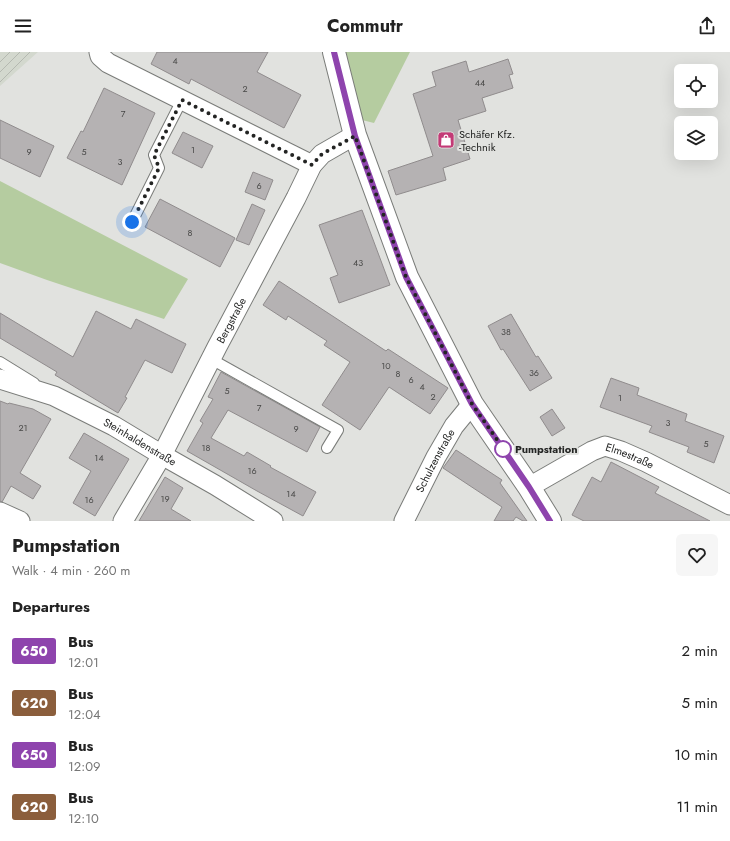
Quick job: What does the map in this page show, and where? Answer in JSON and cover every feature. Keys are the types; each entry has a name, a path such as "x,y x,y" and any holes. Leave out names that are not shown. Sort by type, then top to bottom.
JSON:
{"street":[{"path":"99,52 100,56 108,63 312,165"},
{"path":"334,52 355,136 406,277 472,404 529,487 550,521"},
{"name":"Bergstraße","path":"123,521 162,455 312,165 322,154 355,136"},
{"name":"Steinhaldenstraße","path":"0,379 54,396 114,426 273,521"},
{"name":"Schulzenstraße","path":"404,521 436,457 454,426 472,404"},
{"name":"Elmestraße","path":"529,487 592,451 606,446 621,450 730,505"},
{"path":"0,512 20,521"}],"lane":[{"path":"132,222 159,168 154,155 182,100"},
{"path":"211,359 338,430 327,448"},
{"path":"0,362 54,396"}],"shaded area":[{"path":"0,52 38,52 0,86"}],"green space":[{"path":"343,52 410,52 374,123 362,120"},
{"path":"0,181 188,279 164,319 0,263"}],"building":[{"path":"157,52 268,52 257,72 301,95 284,128 191,79 189,84 151,64"},
{"path":"508,59 513,74 509,75 513,88 482,98 486,111 458,120 470,159 443,168 446,180 396,195 388,171 433,156 413,94 436,86 432,72 466,61 469,72"},
{"path":"104,88 155,113 122,185 67,158 81,131 83,132"},
{"path":"0,120 54,146 40,177 0,158"},
{"path":"183,132 213,146 202,168 172,153"},
{"path":"253,172 273,180 265,200 245,192"},
{"path":"160,199 235,238 220,267 145,227"},
{"path":"252,204 265,210 249,245 236,240"},
{"path":"362,210 390,285 339,303 330,278 338,275 319,225"},
{"path":"279,281 386,351 388,349 448,388 430,414 389,387 360,430 322,405 350,362 324,345 327,341 288,316 286,320 263,305"},
{"path":"96,311 131,329 136,319 186,344 172,373 145,360 125,397 127,398 118,413 55,375 57,372 0,338 0,313 73,357"},
{"path":"511,314 536,357 538,356 552,378 530,391 503,349 501,350 488,326"},
{"path":"221,372 320,427 307,452 228,410 211,438 244,456 247,452 271,466 270,467 316,492 303,516 187,451 203,423 200,421 213,399 208,397"},
{"path":"611,378 639,388 637,395 687,414 685,421 724,436 714,463 687,452 689,447 649,432 652,426 600,407"},
{"path":"0,401 33,409 51,419 20,473 41,486 33,499 11,486 2,502 0,501"},
{"path":"552,409 565,428 552,436 540,417"},
{"path":"84,433 129,459 95,516 73,503 91,471 69,458"},
{"path":"456,450 502,480 500,483 527,521 523,521 516,517 513,521 494,521 502,507 443,468"},
{"path":"611,462 659,487 655,493 710,521 584,521 572,515 592,477 601,482"},
{"path":"165,477 183,488 171,509 191,521 139,521"}],"bus line":[{"name":"650","path":"334,52 355,136 376,190 385,220 406,277 472,404 529,487 550,521"}],"place":[{"name":"Schäfer Kfz. -Technik","path":"446,140"},
{"name":"Pumpstation","path":"503,449"}],"route":[{"path":"132,222 159,168 154,155 182,100 312,165 322,154 355,136 376,190 385,220 406,277 472,404 505,451 503,449"}]}
